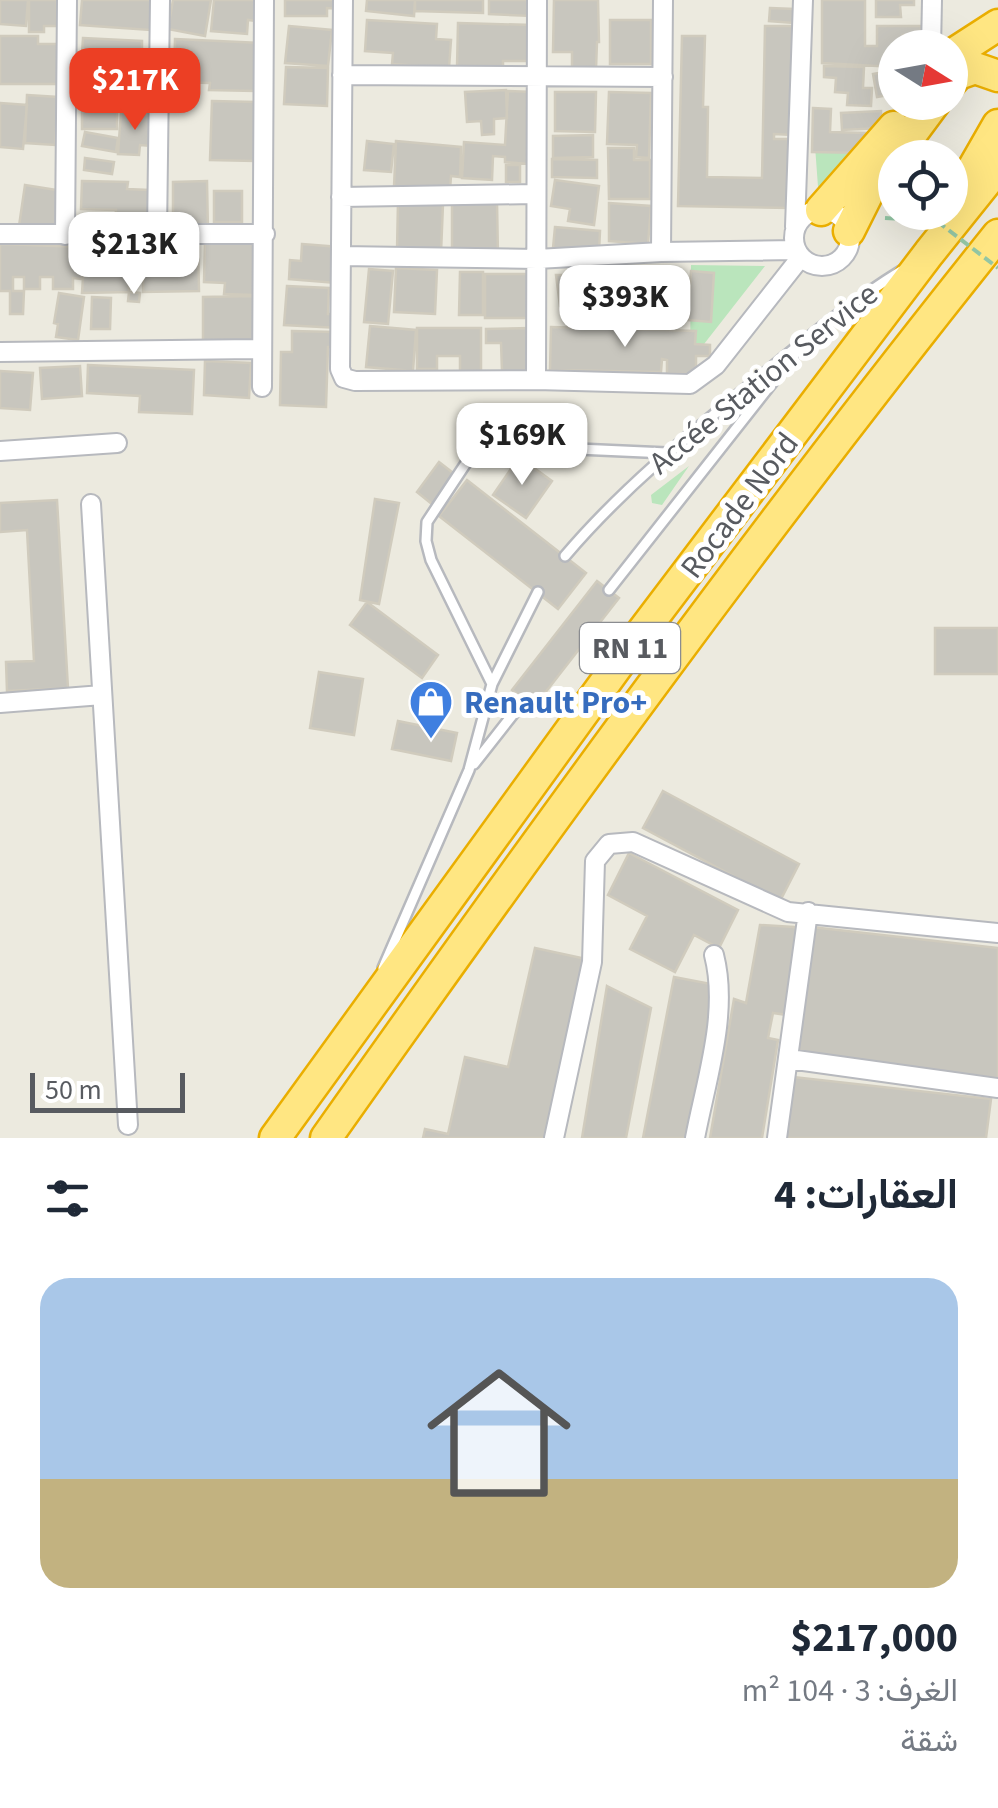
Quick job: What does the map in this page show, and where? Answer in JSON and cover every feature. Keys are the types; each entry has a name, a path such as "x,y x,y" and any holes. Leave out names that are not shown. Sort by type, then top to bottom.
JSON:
{"highway":[{"path":"968,44 998,25"},
{"path":"968,70 975,68 998,76"},
{"path":"821,210 900,120"},
{"path":"849,231 869,191 922,120"},
{"path":"968,179 998,125"},
{"name":"Rocade Nord","path":"275,1138 636,640 998,167"},
{"path":"929,253 941,230"},
{"name":"Rocade Nord","path":"326,1138 532,846 723,586 998,234"}],"street":[{"path":"65,235 67,0"},
{"path":"157,234 160,0"},
{"path":"262,386 264,0"},
{"path":"343,0 340,369 344,378 690,384 716,365 799,253 796,227 803,0"},
{"path":"536,380 537,0"},
{"path":"661,252 663,0"},
{"path":"931,30 932,0"},
{"path":"342,75 663,77"},
{"path":"341,197 534,194"},
{"path":"341,256 536,259 661,252 799,253 817,266 835,263 847,249 849,231 839,216 821,210 806,215 796,227"},
{"path":"0,234 265,234"},
{"path":"0,352 261,349"},
{"path":"0,451 117,443"},
{"path":"91,504 128,1125"},
{"path":"0,702 102,695"},
{"path":"554,1138 592,962 595,861 609,844 634,842 788,912 998,934"},
{"path":"777,1138 808,912"},
{"path":"696,1138 717,1018 714,955"},
{"path":"789,1058 998,1088"}],"lane":[{"name":"Accée Station Service","path":"564,556 666,452 856,300 929,253"},
{"path":"609,590 809,336"},
{"path":"492,684 431,560 426,540 427,522 468,460 489,450 511,446 666,452"},
{"path":"363,1016 469,770 492,684 538,592"},
{"path":"469,770 524,699"}],"path":[{"path":"948,230 998,268"}],"green space":[{"path":"815,146 868,146 819,200"},
{"path":"691,265 765,266 690,362"},
{"path":"689,466 662,505 652,503 651,495"}],"building":[{"path":"0,0 28,0 26,26 0,24"},
{"path":"29,0 57,0 57,26 44,26 44,32 29,32"},
{"path":"82,0 153,0 150,30 80,25"},
{"path":"173,0 211,0 205,36 168,29"},
{"path":"214,0 258,0 256,21 248,20 247,34 211,31"},
{"path":"285,0 339,0 339,9 327,8 327,16 285,16"},
{"path":"367,0 415,0 414,16 366,11"},
{"path":"415,0 483,0 483,13 415,11"},
{"path":"489,0 532,0 532,16 489,14"},
{"path":"554,0 598,0 596,69 572,69 572,52 553,52"},
{"path":"822,0 865,0 865,46 877,46 877,26 921,26 921,30 878,30 878,66 822,63"},
{"path":"876,0 914,0 914,5 900,5 901,17 876,17"},
{"path":"770,8 794,9 793,23 769,21"},
{"path":"367,20 437,24 436,39 451,40 449,68 392,64 393,53 365,51"},
{"path":"610,20 651,20 651,64 610,64"},
{"path":"458,23 532,25 531,61 503,61 503,69 457,68"},
{"path":"289,26 332,30 328,66 285,63"},
{"path":"765,26 794,26 792,135 774,134 774,139 790,139 789,208 678,206 682,36 705,36 703,107 708,107 707,177 762,178"},
{"path":"0,36 38,36 38,44 58,44 59,84 0,84"},
{"path":"83,38 142,41 142,50 154,50 152,88 80,84"},
{"path":"175,39 259,43 258,91 209,90 210,83 174,82"},
{"path":"824,66 864,67 863,88 872,88 871,106 847,105 848,93 835,92 836,78 824,77"},
{"path":"286,67 328,68 327,106 284,104"},
{"path":"878,73 878,97 877,97 873,74"},
{"path":"506,90 507,118 494,119 494,134 482,135 481,121 467,122 465,92"},
{"path":"508,91 533,92 528,164 505,162 505,157 493,156 492,180 462,178 464,142 505,145"},
{"path":"555,92 596,92 595,132 555,131"},
{"path":"609,92 651,93 649,158 636,157 637,145 607,144"},
{"path":"27,95 58,97 55,145 25,143"},
{"path":"82,98 95,98 95,106 117,105 117,129 82,129"},
{"path":"125,99 153,100 152,113 125,111"},
{"path":"212,101 258,102 256,161 210,160"},
{"path":"0,103 27,105 23,149 0,147"},
{"path":"813,108 831,109 830,132 866,133 865,153 812,152"},
{"path":"878,111 881,128 842,130 841,113"},
{"path":"121,112 153,115 151,146 140,145 139,155 118,154"},
{"path":"85,132 118,138 116,152 82,146"},
{"path":"593,135 593,157 553,158 553,136"},
{"path":"367,141 394,144 391,172 364,170"},
{"path":"396,141 461,147 460,177 451,176 450,190 394,187"},
{"path":"608,148 634,148 634,160 650,160 650,199 609,199"},
{"path":"85,158 114,162 112,174 84,170"},
{"path":"552,159 597,160 597,178 552,177"},
{"path":"506,165 520,165 520,182 506,182"},
{"path":"555,180 599,186 594,225 568,221 570,209 551,206"},
{"path":"82,181 128,182 127,189 149,190 148,222 115,221 116,210 81,209"},
{"path":"207,181 208,231 173,231 173,182"},
{"path":"25,185 63,191 57,232 19,226"},
{"path":"214,191 242,191 242,222 214,222"},
{"path":"398,202 443,204 441,253 397,251"},
{"path":"497,202 498,256 452,256 452,203"},
{"path":"609,203 651,206 648,244 609,241"},
{"path":"555,227 600,231 599,252 553,248"},
{"path":"205,241 257,243 254,295 224,294 225,283 204,282"},
{"path":"0,244 83,247 82,279 73,278 73,289 53,289 53,277 40,277 40,289 24,289 24,277 13,277 13,291 24,291 23,314 10,314 10,291 0,291"},
{"path":"302,244 339,247 336,283 289,279 290,260 301,261"},
{"path":"198,245 199,291 143,292 143,277 133,278 132,246"},
{"path":"85,246 112,246 112,251 129,251 129,292 82,293"},
{"path":"396,268 437,270 435,314 394,312"},
{"path":"369,269 393,271 388,324 364,322"},
{"path":"606,270 626,271 625,288 648,289 646,318 605,317"},
{"path":"691,271 714,273 711,322 688,320"},
{"path":"460,272 483,272 483,315 459,315"},
{"path":"627,272 646,272 646,284 627,284"},
{"path":"485,274 531,274 530,318 485,318"},
{"path":"556,275 602,275 601,322 576,322 576,306 560,306"},
{"path":"287,286 329,288 328,314 340,314 339,328 284,325"},
{"path":"652,288 669,290 666,315 648,312"},
{"path":"129,292 140,293 139,302 128,301"},
{"path":"59,293 84,297 78,340 56,337"},
{"path":"255,296 255,342 203,342 203,297"},
{"path":"92,297 111,298 110,329 91,329"},
{"path":"370,326 416,330 413,371 366,367"},
{"path":"551,327 696,331 695,344 710,345 710,356 696,356 696,374 667,373 667,360 662,359 661,372 550,370"},
{"path":"417,328 481,328 481,371 460,371 460,356 437,356 437,369 417,369"},
{"path":"530,328 531,370 502,371 501,343 486,343 486,329"},
{"path":"292,331 334,332 334,347 328,347 326,407 280,405 281,352 292,352"},
{"path":"205,361 251,363 249,398 204,395"},
{"path":"88,365 194,370 192,414 139,412 140,396 87,393"},
{"path":"80,366 82,396 42,399 40,368"},
{"path":"0,371 33,373 30,410 0,408"},
{"path":"519,457 552,481 526,518 493,495"},
{"path":"439,462 461,479 438,509 417,492"},
{"path":"467,480 586,573 558,609 439,516"},
{"path":"375,499 399,503 379,604 360,600"},
{"path":"57,500 68,688 7,691 6,662 34,661 27,530 0,532 0,503"},
{"path":"597,581 619,598 534,707 512,690"},
{"path":"367,602 438,655 422,678 350,625"},
{"path":"935,628 998,628 998,674 935,674"},
{"path":"319,672 363,679 354,735 310,728"},
{"path":"398,721 457,733 451,761 392,749"},
{"path":"663,791 799,864 780,901 643,828"},
{"path":"629,853 738,910 719,948 694,935 675,972 630,949 647,916 608,895"},
{"path":"760,925 794,927 798,932 787,1015 773,1013 768,1038 778,1040 762,1138 710,1138 734,999 746,1003"},
{"path":"811,927 998,948 998,1078 796,1055"},
{"path":"535,948 586,959 545,1138 423,1138 425,1129 448,1134 465,1057 508,1067"},
{"path":"674,977 716,985 688,1138 643,1138"},
{"path":"607,986 651,1008 626,1138 582,1138"},
{"path":"793,1077 991,1099 986,1138 786,1138"}],"place":[{"name":"Renault Pro+","path":"431,740"}]}
